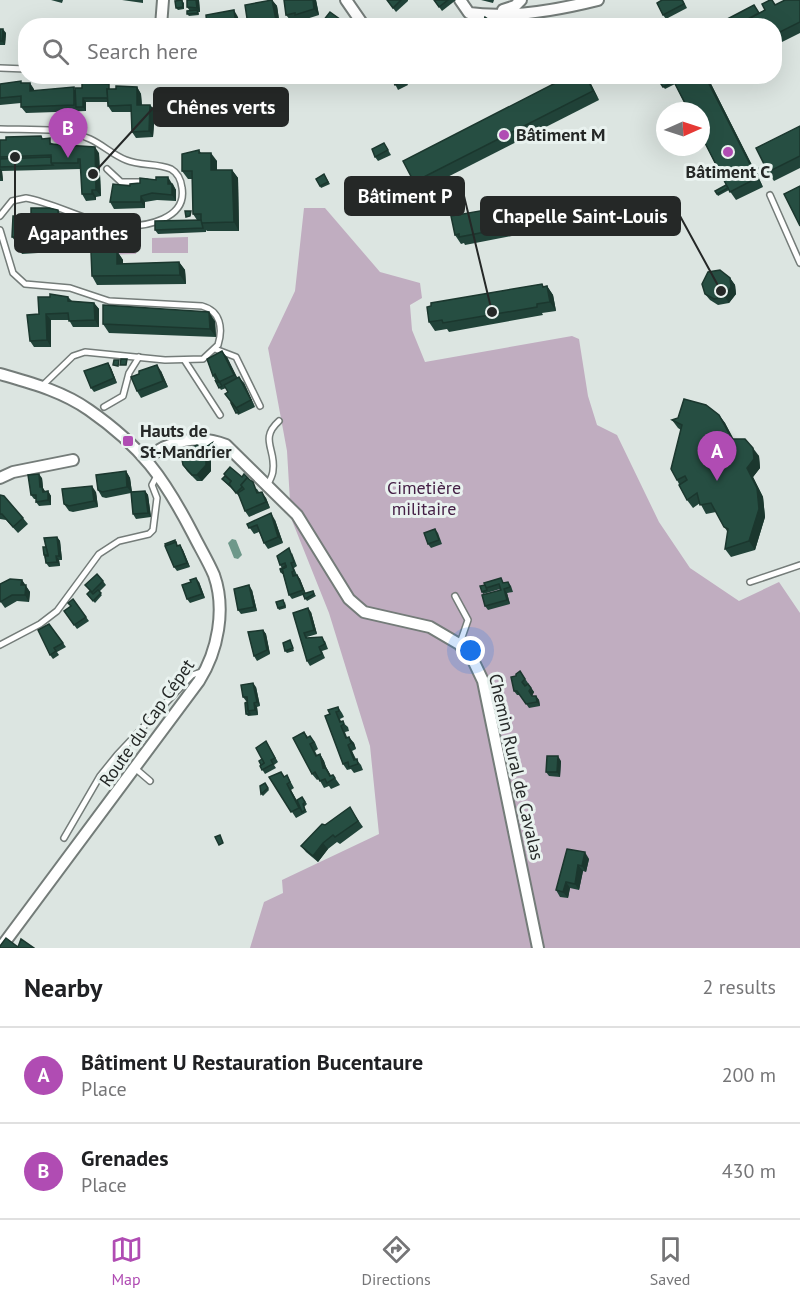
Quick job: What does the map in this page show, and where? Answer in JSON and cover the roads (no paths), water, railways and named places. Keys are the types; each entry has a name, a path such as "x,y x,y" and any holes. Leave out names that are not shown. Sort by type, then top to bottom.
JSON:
{"street":[{"path":"162,18 163,0"},
{"path":"346,0 358,18"},
{"path":"460,0 469,13 485,16 569,7 598,0"},
{"path":"485,16 515,6 521,0"},
{"name":"Route du Cap Cépet","path":"0,374 57,391 89,410 158,472 171,492 214,576 220,613 218,635 206,670 136,769 2,947"},
{"name":"Chemin Rural de Cavalas","path":"146,459 176,442 212,439 226,445 297,515 349,598 364,612 430,627 459,644 473,660 483,681 538,948"},
{"path":"0,478 13,472 73,460"}],"lane":[{"path":"0,68 18,69"},
{"path":"0,129 89,138 126,161 166,168 175,173 183,189 180,206 172,214 151,222 129,226 113,225 26,198 12,201 0,216"},
{"path":"106,169 121,182 155,182"},
{"path":"168,177 175,173"},
{"path":"770,195 800,264"},
{"path":"0,230 13,273 25,284 70,288 109,301 207,307 220,322 220,338 215,349 203,359 185,361 78,353 42,386"},
{"path":"215,349 236,357 260,406"},
{"path":"104,407 123,396 129,373 139,357"},
{"path":"185,361 220,415"},
{"path":"268,484 273,470 268,436 271,428 279,421"},
{"path":"0,645 40,624 57,611 99,554 119,541 149,534 153,530 157,498 152,484 158,472"},
{"path":"750,582 800,565"},
{"path":"455,596 468,620 459,644"},
{"path":"64,838 100,776 117,755 192,675 206,670"},
{"path":"136,769 150,781"}],"place":[{"name":"Bâtiment M","path":"504,135"},
{"name":"Bâtiment C","path":"728,152"},
{"name":"Agapanthes","path":"15,157"},
{"name":"Grenades","path":"68,158"},
{"name":"Chênes verts","path":"93,174"},
{"name":"Chapelle Saint-Louis","path":"721,291"},
{"name":"Bâtiment P","path":"492,312"},
{"name":"Hauts de St-Mandrier","path":"128,441"},
{"name":"Bâtiment U Restauration Bucentaure","path":"717,481"}],"park label":[{"name":"Cimetière militaire","path":"424,498"}]}
